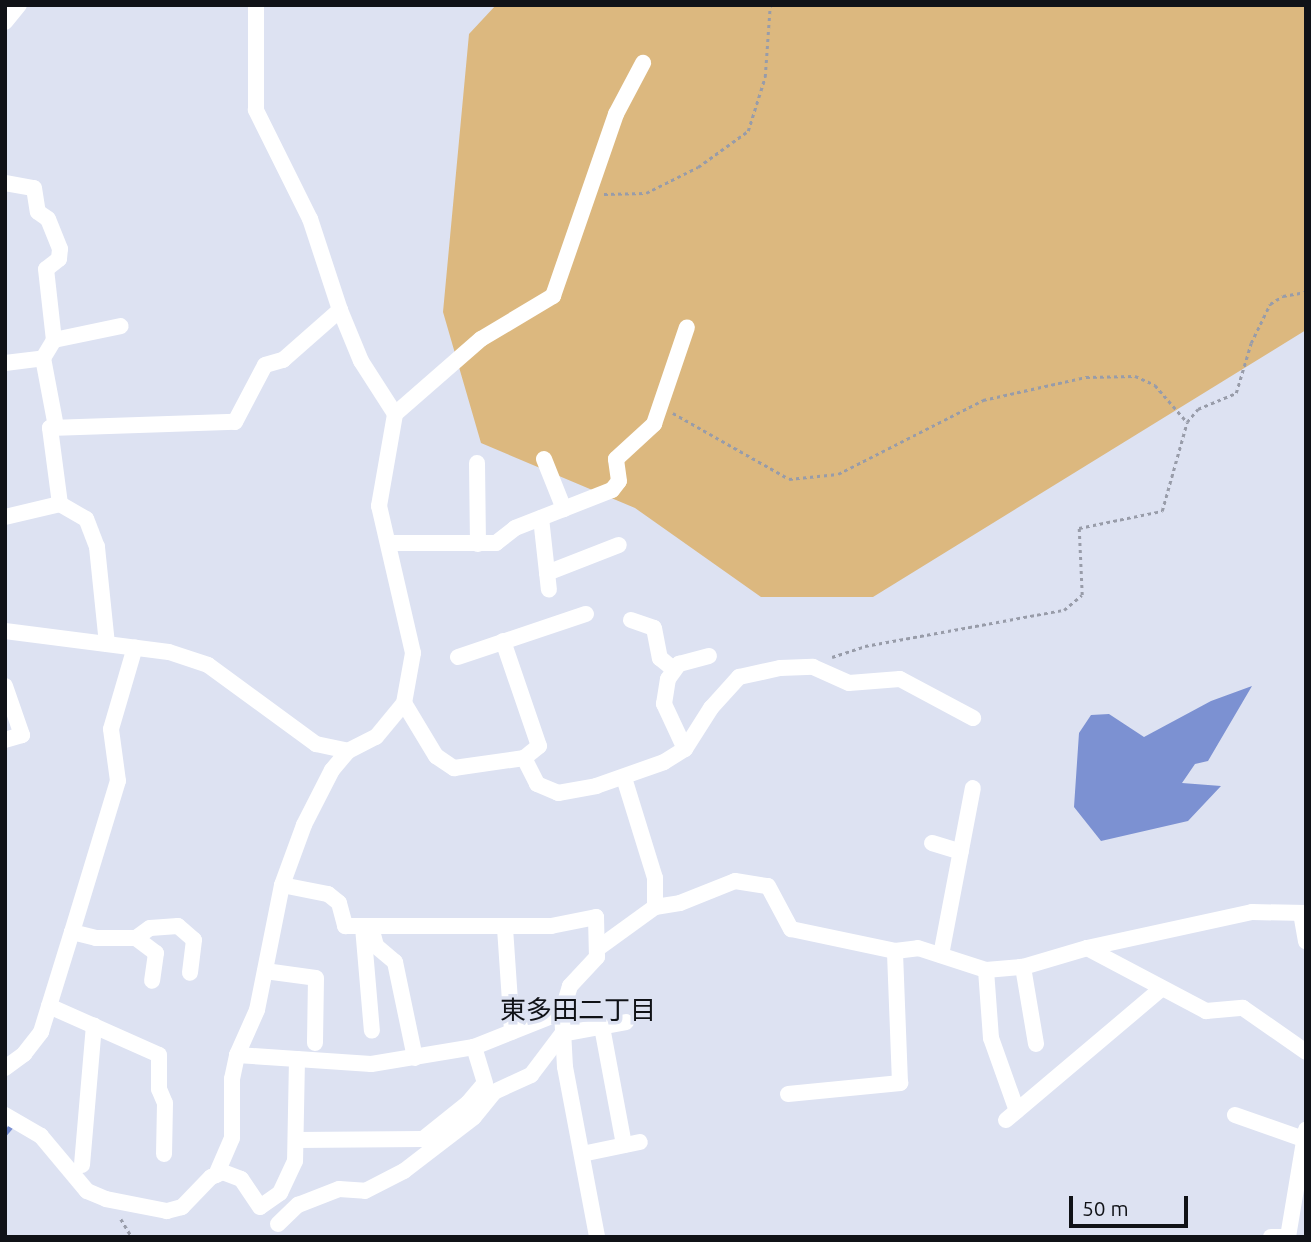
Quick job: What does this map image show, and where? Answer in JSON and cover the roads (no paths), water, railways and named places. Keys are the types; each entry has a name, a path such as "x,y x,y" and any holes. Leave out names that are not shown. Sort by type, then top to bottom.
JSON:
{"street":[{"path":"5,22 19,5"},
{"path":"256,5 256,110 310,219 340,310 361,360 396,414"},
{"path":"216,1175 232,1138 237,1055 257,1010 282,885 304,825 332,771 348,751 376,737 404,703 413,653 390,543 379,506 396,414 481,339 553,296 592,194 615,114 643,63"},
{"path":"5,183 34,188 38,212 48,219 60,249 60,259 46,269 54,340 43,358 56,428"},
{"path":"60,504 50,428 235,422 265,365 283,360 340,310"},
{"path":"54,340 121,326"},
{"path":"390,543 496,543 515,528 612,490 619,481 616,459 654,424 662,407 687,327"},
{"path":"5,363 43,358"},
{"path":"544,459 564,509"},
{"path":"477,463 478,544"},
{"path":"5,517 60,504 86,519 97,547 107,644"},
{"path":"541,518 549,590"},
{"path":"547,573 619,545"},
{"path":"458,657 586,614"},
{"path":"631,620 654,628 660,657 673,669"},
{"path":"5,631 47,640 135,647 208,665 316,744 348,751"},
{"path":"404,703 436,756 454,768 524,758 539,746 503,641"},
{"path":"5,1068 24,1055 41,1032 72,932 118,781 111,729 135,647"},
{"path":"673,669 709,656"},
{"path":"524,758 537,784 558,793 624,778 685,749 711,708 739,677 813,667 849,683 900,679 972,719"},
{"path":"673,669 664,704 685,749"},
{"path":"5,686 22,736 5,740"},
{"path":"624,778 655,878 655,907"},
{"path":"941,955 974,788"},
{"path":"932,843 961,852"},
{"path":"597,949 655,907 680,903 735,881 768,886 790,929 895,951 918,948 986,970 1023,967 1087,948 1252,912 1303,913 1306,942"},
{"path":"282,885 328,894 338,903 345,926 448,923 505,928 551,926 596,917 597,949 587,971 570,986 562,1012 562,1034 597,1237"},
{"path":"72,932 96,938 136,938 150,928 178,926 194,940 190,973"},
{"path":"367,927 372,1031"},
{"path":"367,927 376,946 396,962 415,1058"},
{"path":"505,928 512,1032"},
{"path":"136,938 156,953 152,981"},
{"path":"1087,948 1206,1011 1242,1008 1306,1052"},
{"path":"788,1094 900,1083 895,951"},
{"path":"1023,967 1036,1044"},
{"path":"986,970 990,1038 1012,1115 1161,989"},
{"path":"265,971 316,978 315,1043"},
{"path":"49,1006 159,1055 159,1090 165,1102 164,1154"},
{"path":"237,1055 371,1064 474,1047 562,1012"},
{"path":"5,1115 41,1136 87,1191 106,1199 167,1212 182,1207 216,1175 223,1172 241,1179 260,1207 283,1231 298,1205 339,1189 365,1191 404,1171 474,1118 494,1092 531,1075 562,1034 626,1022"},
{"path":"82,1165 94,1026"},
{"path":"582,1154 632,1144 602,1027"},
{"path":"296,1140 424,1139 468,1103 485,1083 474,1047"},
{"path":"260,1207 281,1193 295,1161 297,1059"},
{"path":"1235,1115 1305,1136 1285,1237 1271,1237"}],"water":[{"path":"1252,686 1208,761 1195,764 1182,783 1221,786 1188,821 1101,841 1074,807 1079,733 1091,715 1109,714 1144,737 1211,701"}],"waterway":[{"path":"5,1133 12,1125"}],"district":[{"name":"東多田二丁目","path":"578,1010"}]}
